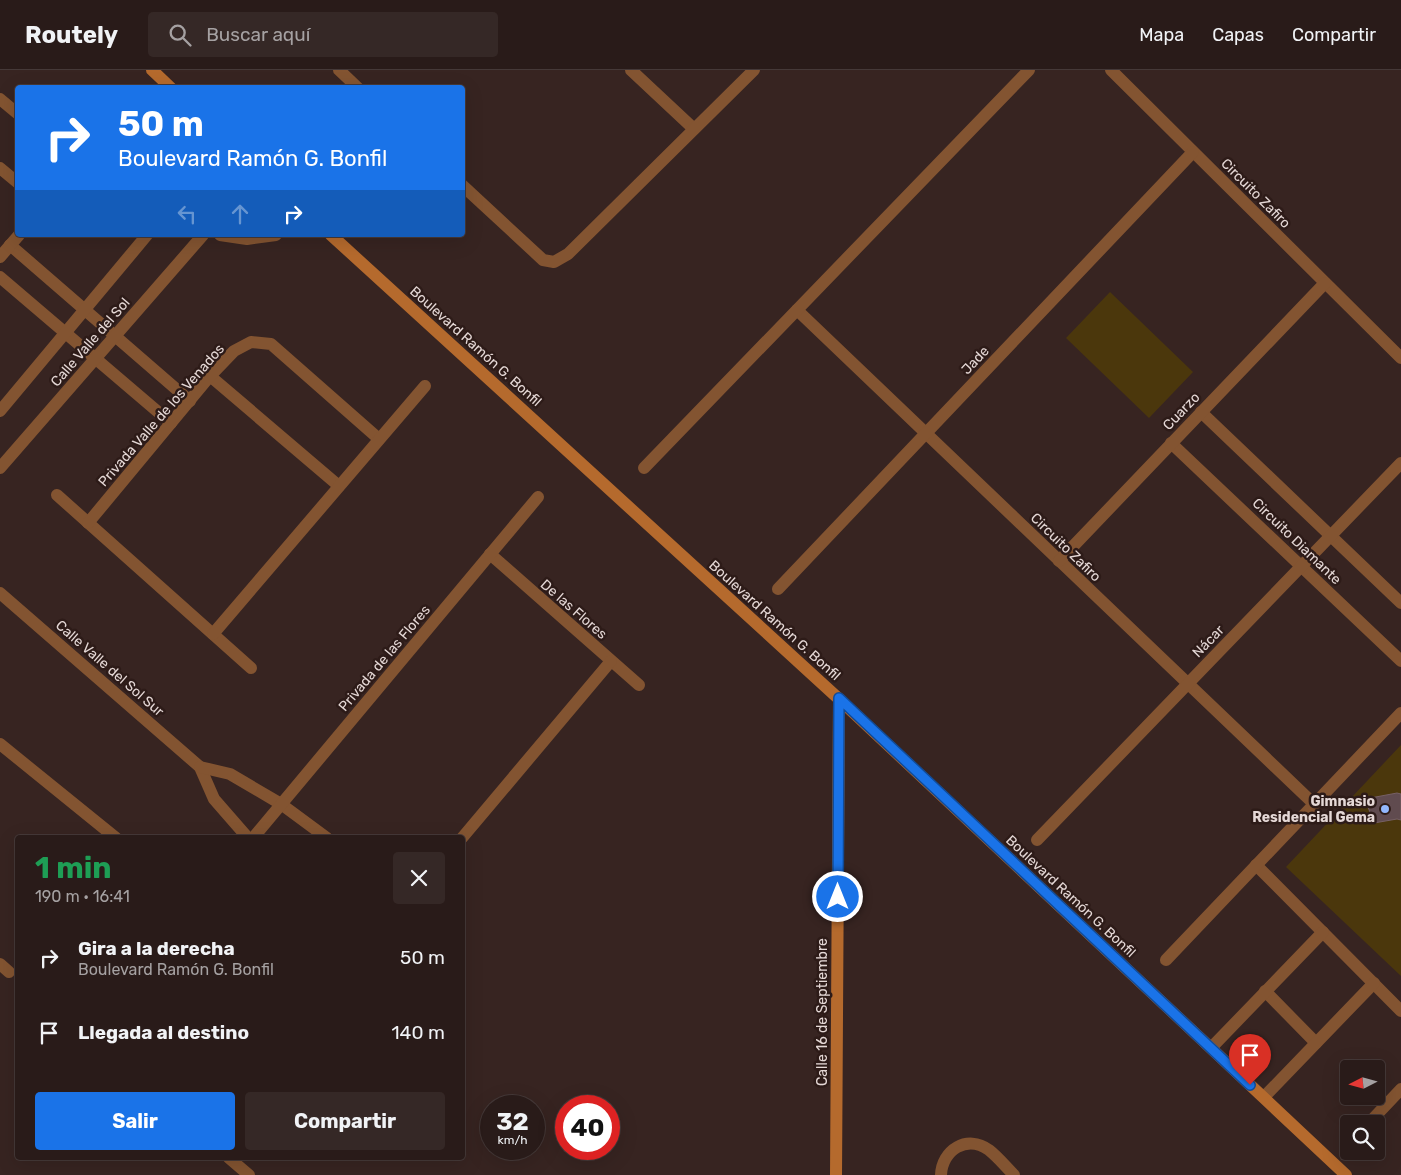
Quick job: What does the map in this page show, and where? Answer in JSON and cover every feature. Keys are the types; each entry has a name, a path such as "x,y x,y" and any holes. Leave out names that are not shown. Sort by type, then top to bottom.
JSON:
{"street":[{"path":"152,70 168,85"},
{"path":"340,70 355,85"},
{"path":"631,70 694,129"},
{"path":"465,188 543,260 554,262 568,254 754,70"},
{"path":"644,468 1030,70"},
{"name":"Circuito Zafiro","path":"1111,70 1401,358"},
{"path":"0,99 15,112"},
{"name":"Jade","path":"778,589 1193,152"},
{"path":"0,168 15,180"},
{"path":"0,257 17,237"},
{"name":"Calle Valle del Sol","path":"0,411 146,237"},
{"name":"Calle Valle del Sol","path":"0,468 201,237"},
{"path":"234,237 247,239 262,237"},
{"name":"Boulevard Ramón G. Bonfil","path":"333,237 839,698 1346,1175"},
{"path":"10,245 190,401"},
{"path":"0,277 171,423"},
{"name":"Cuarzo","path":"1059,561 1325,283"},
{"name":"Circuito Zafiro","path":"797,310 1314,804"},
{"name":"Privada Valle de los Venados","path":"88,523 210,376 234,352 251,342 271,344 379,440"},
{"path":"210,376 339,486"},
{"path":"213,634 425,386"},
{"name":"Circuito Diamante","path":"1201,412 1401,603"},
{"name":"Circuito Diamante","path":"1172,443 1401,661"},
{"name":"Nácar","path":"1038,840 1401,463"},
{"path":"57,495 251,668"},
{"name":"Privada de las Flores","path":"255,835 538,497"},
{"name":"De las Flores","path":"490,554 640,685"},
{"name":"Calle Valle del Sol Sur","path":"0,593 200,766 230,774 281,804"},
{"path":"465,835 611,661"},
{"name":"Calle 16 de Septiembre","path":"836,1175 839,698"},
{"path":"1166,960 1401,713"},
{"path":"0,744 112,835"},
{"name":"Calle Valle del Sol Sur","path":"200,766 214,799 245,835"},
{"path":"281,804 323,835"},
{"path":"1256,865 1401,1011"},
{"path":"1211,1048 1323,932"},
{"path":"1264,1097 1374,983"},
{"path":"1265,991 1316,1043"},
{"path":"1376,1115 1401,1089"},
{"path":"941,1175 947,1155 952,1149 967,1143 988,1149 1014,1175"},
{"path":"231,1160 249,1175"}],"shaded area":[{"path":"1110,292 1193,372 1149,418 1066,338"},
{"path":"1401,745 1401,976 1286,867"}],"building":[{"name":"Gimnasio Residencial Gema","path":"1397,793 1401,794 1401,820 1374,823 1365,799"}],"place":[{"name":"Gimnasio Residencial Gema","path":"1385,809"}],"route":[{"path":"838,897 839,698 1250,1085"}]}
